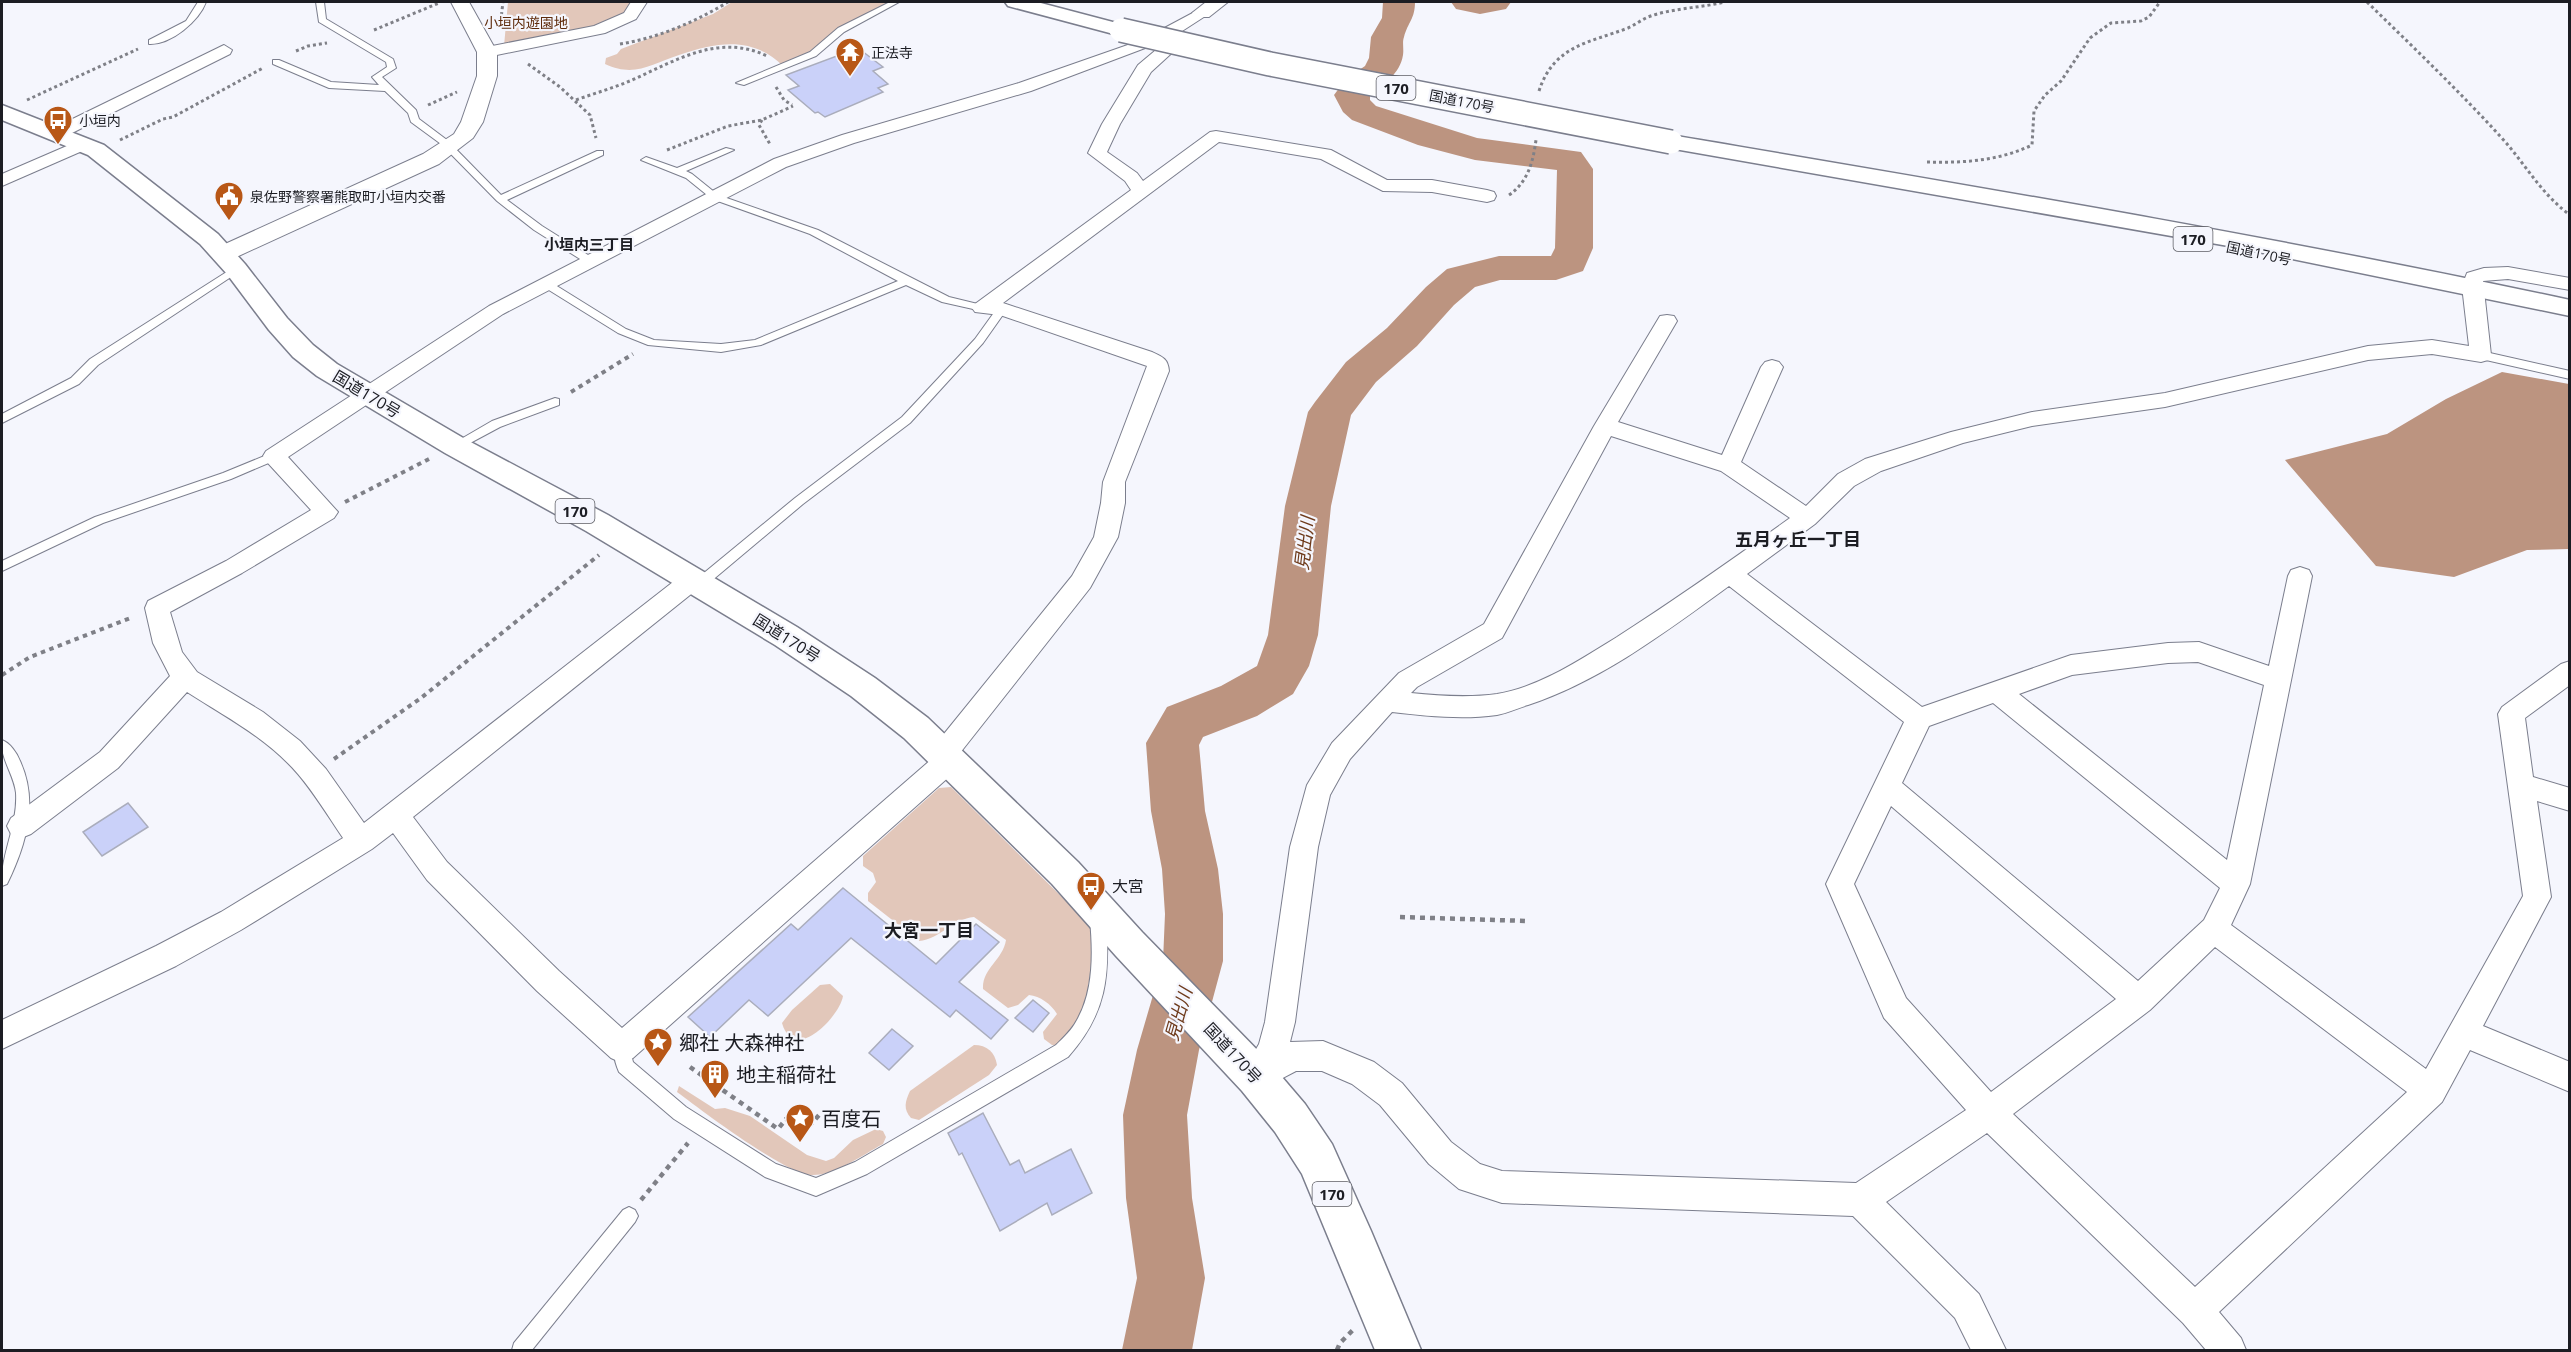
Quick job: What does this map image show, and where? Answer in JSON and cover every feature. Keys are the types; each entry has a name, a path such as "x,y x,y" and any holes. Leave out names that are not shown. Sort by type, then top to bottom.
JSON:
{"highway":[{"name":"国道170号","path":"1016,2 1121,30 1270,64 1671,142 1917,173 2473,292 2570,308"},
{"name":"国道170号","path":"2,112 70,139 111,161 209,239 230,261 271,315 303,351 327,370 454,446 621,538 786,636 830,664 916,728 1040,848 1098,908 1129,944 1246,1066 1290,1118 1317,1159 1356,1246 1398,1350"},
{"name":"国道170号","path":"2473,292 2570,321"}],"street":[{"path":"460,2 494,50"},
{"path":"494,50 599,30 630,16 639,2"},
{"path":"362,841 313,773 268,727 185,677 165,642 157,608 234,567 326,512 274,456 496,310 780,163 848,139 1025,87 1148,43 1218,2"},
{"path":"1142,191 1131,177 1097,153 1111,123 1144,69 1184,35 1194,18"},
{"path":"2,181 224,50"},
{"path":"230,261 449,148 462,138 472,122 494,50"},
{"path":"992,309 1205,142 1216,136 1325,154 1383,186 1432,186 1487,196"},
{"path":"1386,701 1450,708 1499,704 1546,689 1592,665 1680,609 1807,518 1846,480 1873,465 1959,437 2032,419 2165,400 2368,353 2432,347 2481,355 2473,292 2474,277 2484,272 2500,272 2570,284"},
{"path":"396,816 437,871 548,981 622,1048 947,757 1081,582 1106,537 1114,482 1158,371 1158,363 992,309"},
{"path":"1246,1066 1273,1049 1280,1022 1304,847 1317,793 1341,751 1408,680 1493,631 1605,426 1667,321"},
{"path":"1729,465 1772,367"},
{"path":"1605,426 1729,465 1807,518"},
{"path":"1729,573 1918,719"},
{"path":"1246,1066 1293,1056 1323,1056 1363,1073 1391,1094 1440,1154 1471,1177 1502,1187 1860,1200 1989,1113 2139,1000 2214,929 2236,884 2300,576"},
{"path":"2,1035 166,956 231,921 362,841 576,670 694,583"},
{"path":"2229,1350 2196,1311 1989,1113 1895,1008 1840,884 1918,719 2071,665 2168,653 2199,652 2278,680"},
{"path":"2196,1311 2431,1091 2537,897 2511,714 2570,671"},
{"path":"21,826 109,760 185,677"},
{"path":"1997,691 2236,884"},
{"path":"2521,785 2570,800"},
{"path":"1887,786 2139,1000"},
{"path":"2214,929 2431,1091"},
{"path":"2463,1033 2570,1077"},
{"path":"1860,1200 1967,1306 1989,1350"}],"lane":[{"path":"152,42 183,28 195,18 202,2"},
{"path":"320,2 322,20 390,61 392,68 376,77 411,111 414,120 449,148 500,199 538,228 592,262"},
{"path":"741,83 813,54 842,30 895,2"},
{"path":"276,62 329,85 387,88"},
{"path":"678,171 729,150"},
{"path":"500,199 600,153"},
{"path":"646,160 689,176 715,197 814,232 946,300 992,309 979,340 906,420 694,583"},
{"path":"2,419 75,381 94,362 230,261"},
{"path":"548,285 622,331 652,343 721,348 757,343 906,281"},
{"path":"2481,355 2570,375"},
{"path":"454,446 496,424 555,402"},
{"path":"2,566 99,520 227,476 274,456"},
{"path":"2,746 7,751 19,777 24,806 18,842 2,879"},
{"path":"622,1048 625,1066 680,1113 771,1171 816,1187 861,1168 1062,1051 1083,1028 1091,1010 1098,977 1100,939 1098,908"},
{"path":"521,1350 629,1216"}],"path":[{"path":"599,30 620,44 630,43 711,12 728,2"},
{"path":"1539,91 1542,75 1562,55 1586,42 1631,27 1650,16 1725,2"},
{"path":"1917,173 2020,151 2032,145 2034,111 2045,95 2061,81 2090,38 2111,23 2141,21 2149,16 2160,2"},
{"path":"2367,2 2464,97 2503,139 2550,200 2570,215"},
{"path":"2,112 152,42"},
{"path":"576,100 616,87 691,53 715,48 751,48 764,54 774,70 784,100 793,106 762,120 706,132 646,160"},
{"path":"494,50 542,74 576,100 590,115 600,153"},
{"path":"411,111 486,80"},
{"path":"762,120 759,125 780,163"},
{"path":"1487,196 1500,199 1511,195 1520,187 1533,162 1537,135"},
{"path":"555,402 652,343"},
{"path":"326,512 454,446"},
{"path":"313,773 420,698 621,538"},
{"path":"2,675 30,657 157,608"},
{"path":"1400,917 1527,921"},
{"path":"690,1067 778,1129 786,1119 804,1132 820,1114"},
{"path":"629,1216 701,1126"}],"green space":[{"name":"小垣内遊園地","path":"508,2 634,2 625,13 595,28 504,46"},
{"path":"732,2 889,2 840,27 809,53 783,66 759,50 734,44 707,47 634,70 625,70 605,64 606,58 617,54 621,49 713,14"},
{"path":"951,787 1091,926 1092,954 1086,998 1082,1011 1058,1045 1052,1045 1044,1039 1043,1032 1057,1014 1045,1001 1029,995 1018,1005 1008,1008 983,989 986,975 1001,953 1006,940 974,917 960,921 933,937 919,941 868,901 868,893 876,882 873,873 863,866 863,856 939,788"},
{"path":"830,984 843,996 834,1015 816,1033 806,1038 796,1039 788,1035 782,1023 792,1010 820,985"},
{"path":"974,1045 986,1048 994,1056 997,1065 989,1075 919,1120 911,1118 906,1105 910,1091"},
{"path":"679,1086 715,1109 725,1108 750,1116 807,1155 826,1161 834,1158 853,1140 876,1129 883,1131 886,1137 883,1144 829,1172 811,1175 798,1172 763,1153 704,1112 677,1092"}],"shaded area":[{"path":"2502,372 2569,384 2569,549 2527,550 2454,577 2376,566 2285,460 2387,434 2446,399"}],"building":[{"path":"858,48 883,67 873,71 888,84 878,88 883,92 825,117 818,112 815,113 788,90 799,86 786,75"},
{"path":"128,803 148,827 102,856 83,832"},
{"path":"843,888 936,964 976,924 999,942 959,982 1008,1020 991,1039 956,1010 950,1017 851,938 768,1016 749,1000 710,1037 688,1017 791,924 798,930"},
{"path":"1033,1000 1049,1013 1033,1032 1015,1018"},
{"path":"892,1029 913,1046 889,1070 869,1053"},
{"path":"983,1113 1010,1165 1019,1160 1025,1173 1071,1149 1092,1193 1052,1215 1047,1203 1000,1231 962,1153 959,1155 948,1133"}],"waterway":[{"name":"見出川","path":"1157,1350 1171,1278 1159,1198 1155,1115 1168,1050 1193,961 1194,914 1190,869 1178,811 1172,743 1185,722 1239,701 1275,680 1284,666 1293,635 1308,506 1330,412 1361,372 1402,337 1440,296 1461,278 1499,268 1556,268 1569,263 1574,248 1575,169 1568,160 1475,149 1431,137 1364,113 1355,105 1351,95 1358,86 1379,72 1386,58 1387,37 1398,18 1399,2"},
{"name":"見出川","path":"1467,2 1480,4 1495,2"}],"place":[{"name":"正法寺","path":"850,78"},
{"name":"小垣内","path":"58,146"},
{"name":"泉佐野警察署熊取町小垣内交番","path":"229,222"},
{"name":"大宮","path":"1091,912"},
{"name":"郷社 大森神社","path":"658,1068"},
{"name":"地主稲荷社","path":"715,1100"},
{"name":"百度石","path":"800,1144"}],"district":[{"name":"小垣内三丁目","path":"589,244"},
{"name":"五月ヶ丘一丁目","path":"1798,539"},
{"name":"大宮一丁目","path":"929,930"}]}
